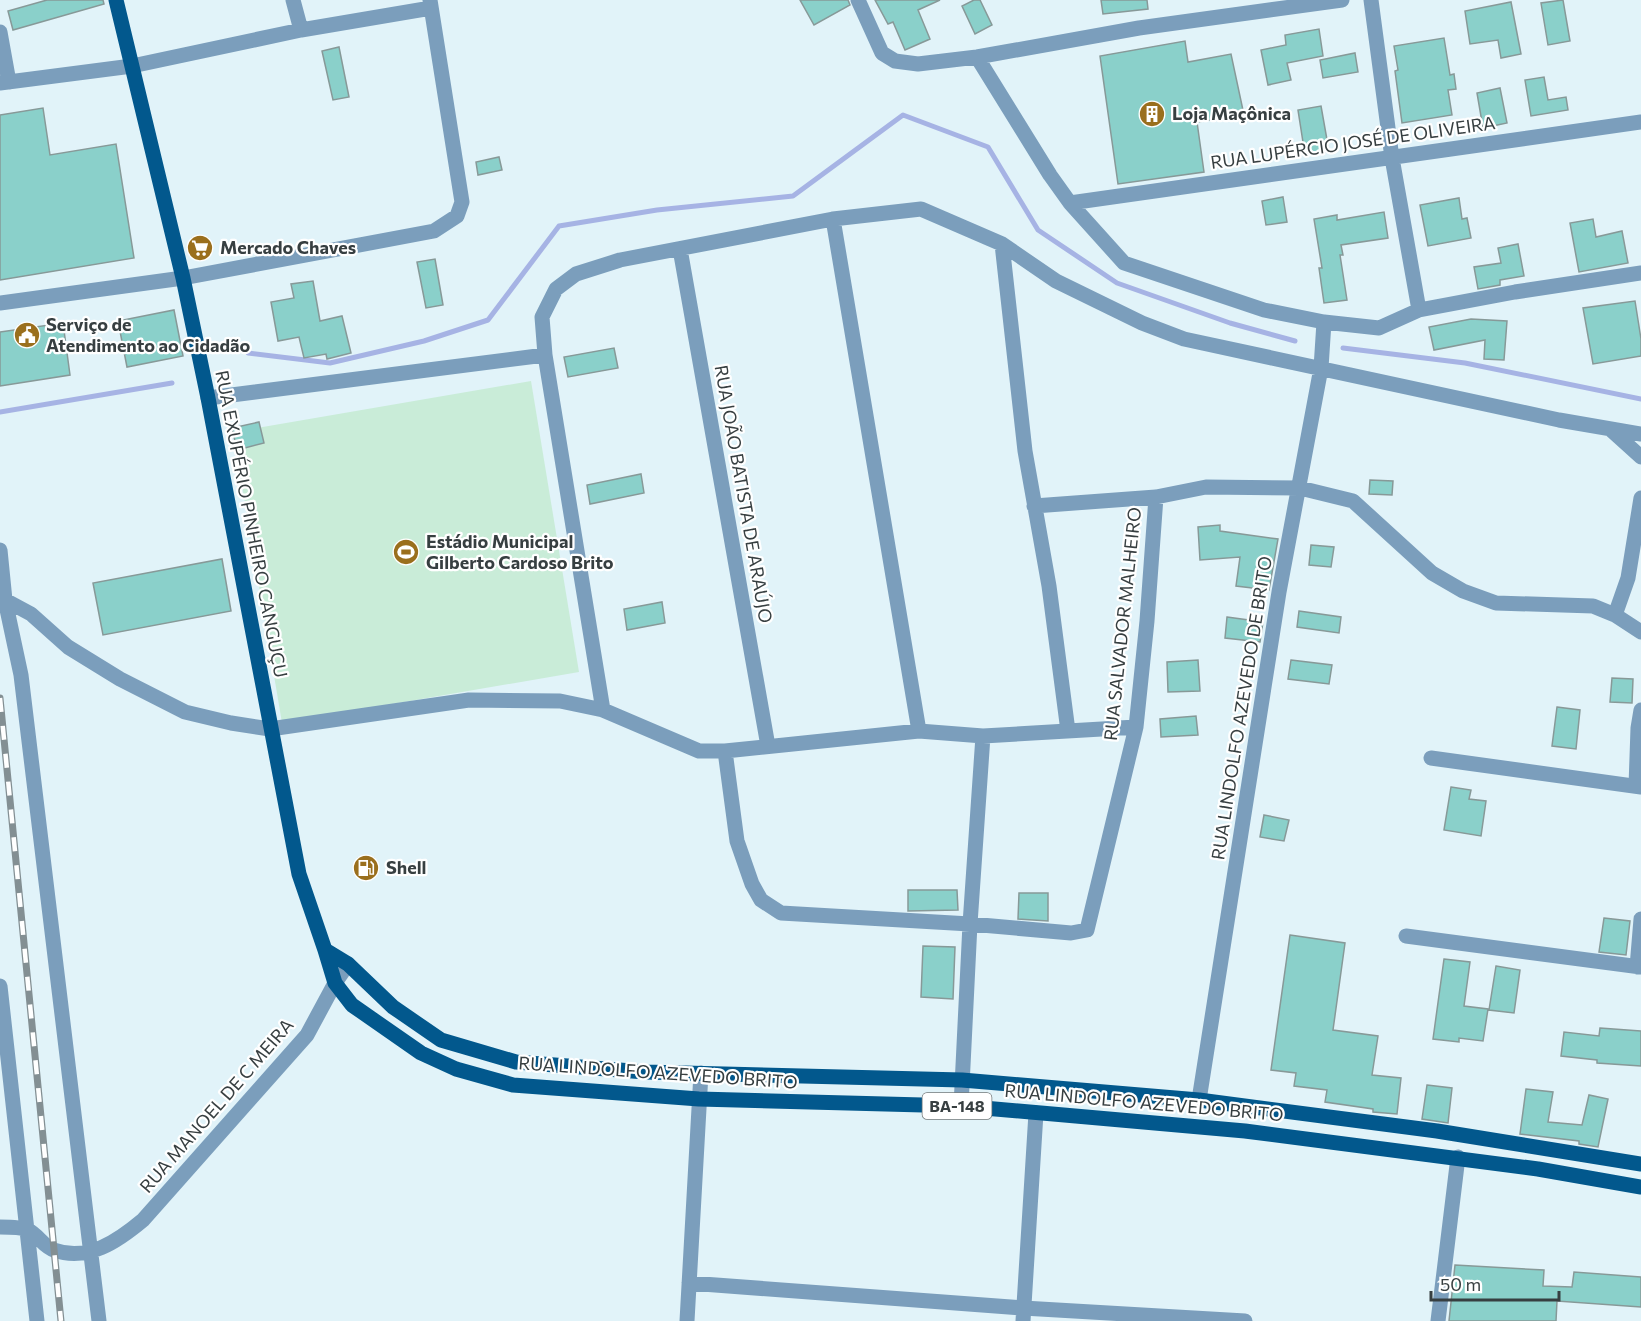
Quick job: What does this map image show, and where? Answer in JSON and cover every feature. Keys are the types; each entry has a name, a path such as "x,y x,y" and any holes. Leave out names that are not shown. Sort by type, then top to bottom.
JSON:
{"main road":[{"name":"RUA EXUPÉRIO PINHEIRO CANGUÇU","path":"116,0 183,278 299,874 325,950"},
{"name":"RUA LINDOLFO AZEVEDO BRITO","path":"325,950 348,964 393,1007 441,1040 516,1062 645,1072 962,1080 1199,1100 1437,1131 1641,1164"},
{"name":"RUA LINDOLFO AZEVEDO BRITO","path":"325,950 335,983 352,1005 422,1053 456,1069 513,1085 699,1099 961,1106 1245,1131 1538,1168 1641,1186"}],"street":[{"path":"293,0 301,30"},
{"path":"858,0 882,53 895,62 918,64 977,57 1139,28 1342,0"},
{"path":"1371,0 1392,158 1419,310"},
{"path":"0,32 5,83 132,66 430,4 462,202 457,216 434,231 183,278 0,303"},
{"path":"977,57 1070,204 1124,263 1264,310 1324,322 1379,328 1419,310 1515,292 1641,273"},
{"name":"RUA LUPÉRCIO JOSÉ DE OLIVEIRA","path":"1070,204 1641,122"},
{"path":"603,710 546,355 542,317 556,289 576,274 620,260 833,219 921,208 1002,244 1056,281 1142,323 1184,339 1559,420 1641,434"},
{"path":"833,219 919,731"},
{"path":"1002,244 1025,452 1049,586 1068,731"},
{"name":"RUA JOÃO BATISTA DE ARAÚJO","path":"680,249 768,746"},
{"name":"RUA LINDOLFO AZEVEDO DE BRITO","path":"1199,1100 1279,592 1321,368 1324,322"},
{"path":"208,398 546,355"},
{"path":"1609,428 1641,457"},
{"path":"1034,506 1156,497 1206,487 1300,488 1353,501 1432,573 1463,591 1496,603 1593,606 1615,615 1641,632"},
{"name":"RUA SALVADOR MALHEIRO","path":"970,924 1071,933 1087,930 1136,727 1156,497"},
{"path":"1615,615 1628,578 1641,498"},
{"path":"0,550 3,600 21,675 99,1321"},
{"path":"1628,578 1641,587"},
{"path":"3,600 31,614 68,647 120,679 185,712 270,729 469,700 560,701 603,710 699,751 724,751 919,731 983,736 1136,727"},
{"path":"1431,758 1639,786 1638,728 1641,710"},
{"path":"961,1106 970,924 983,736"},
{"path":"724,751 737,841 752,884 761,900 781,913 970,924"},
{"path":"1406,936 1639,967 1641,920"},
{"name":"RUA MANOEL DE C MEIRA","path":"91,1252 123,1237 143,1220 307,1035 348,964"},
{"path":"0,986 37,1321"},
{"path":"687,1321 701,1073"},
{"path":"1023,1314 1036,1113"},
{"path":"1438,1321 1458,1158"},
{"path":"0,1227 27,1230 53,1250 73,1253 91,1252"},
{"path":"689,1283 1023,1314 1245,1321"}],"green space":[{"name":"Estádio Municipal Gilberto Cardoso Brito","path":"531,381 579,672 282,723 233,432"}],"building":[{"path":"47,0 103,0 104,4 13,30 8,11"},
{"path":"800,0 848,0 850,5 814,25"},
{"path":"875,0 940,0 918,10 930,39 905,50 893,22 888,24"},
{"path":"974,0 980,0 992,25 975,34 962,6"},
{"path":"1101,0 1147,0 1148,9 1103,14"},
{"path":"1563,0 1570,41 1548,45 1541,3"},
{"path":"1511,2 1521,54 1501,58 1498,40 1470,44 1465,11"},
{"path":"1319,29 1323,56 1287,63 1291,80 1268,85 1261,50 1286,45 1285,35"},
{"path":"1444,38 1450,75 1454,74 1456,89 1448,90 1452,115 1402,123 1394,46"},
{"name":"Loja Maçônica","path":"1185,41 1188,62 1231,54 1244,115 1197,122 1204,172 1118,184 1100,56"},
{"path":"339,47 349,97 333,100 322,51"},
{"path":"1355,53 1358,72 1323,78 1320,60"},
{"path":"1544,77 1548,100 1566,97 1568,110 1531,116 1525,80"},
{"path":"1500,88 1507,123 1483,128 1477,93"},
{"path":"1321,106 1329,151 1305,155 1298,110"},
{"path":"43,108 50,155 116,144 134,258 0,280 0,115"},
{"path":"499,157 502,170 478,175 476,162"},
{"path":"1283,197 1287,222 1266,225 1262,201"},
{"path":"1459,198 1462,219 1467,218 1471,238 1428,246 1420,205"},
{"path":"1384,212 1388,238 1341,245 1343,255 1340,255 1347,300 1324,303 1319,268 1322,268 1314,219 1337,215 1337,220"},
{"path":"1593,219 1596,237 1622,231 1628,263 1579,272 1570,223"},
{"path":"1518,244 1524,276 1500,280 1500,285 1478,289 1474,267 1501,263 1498,248"},
{"path":"435,259 443,305 426,308 417,262"},
{"path":"313,281 320,321 342,316 351,353 327,359 326,354 304,358 299,337 278,341 271,302 294,298 291,284"},
{"path":"1635,301 1641,339 1641,356 1593,364 1583,308"},
{"path":"174,310 183,356 127,367 118,321"},
{"path":"1471,319 1507,321 1504,360 1484,359 1485,340 1434,350 1429,327"},
{"path":"63,323 70,375 0,386 0,332"},
{"path":"614,348 618,368 568,377 564,357"},
{"path":"259,422 264,443 237,450 232,428"},
{"path":"641,474 644,493 590,504 587,485"},
{"path":"1370,480 1393,481 1392,495 1369,494"},
{"path":"1220,525 1220,531 1278,539 1269,590 1236,586 1240,557 1200,560 1198,527"},
{"path":"1311,545 1334,547 1331,567 1309,565"},
{"path":"222,559 231,611 103,635 93,583"},
{"path":"662,602 665,623 627,630 624,609"},
{"path":"1299,611 1341,617 1339,633 1297,627"},
{"path":"1227,617 1263,622 1260,642 1225,638"},
{"path":"1198,660 1200,691 1168,692 1167,662"},
{"path":"1291,660 1332,665 1329,684 1288,679"},
{"path":"1612,678 1633,679 1632,703 1610,702"},
{"path":"1557,707 1580,710 1576,749 1552,746"},
{"path":"1196,716 1198,735 1161,737 1160,719"},
{"path":"1451,787 1471,790 1469,799 1486,801 1481,836 1444,830"},
{"path":"1264,815 1289,820 1284,841 1260,837"},
{"path":"908,890 957,890 958,910 908,911"},
{"path":"1019,893 1048,893 1048,921 1018,919"},
{"path":"1604,918 1630,921 1626,955 1599,952"},
{"path":"1290,935 1345,943 1333,1030 1378,1036 1372,1075 1401,1078 1397,1114 1373,1112 1373,1109 1325,1102 1327,1090 1294,1086 1296,1073 1271,1070"},
{"path":"923,946 955,947 953,999 921,997"},
{"path":"1444,959 1470,962 1464,1006 1488,1009 1483,1041 1459,1038 1459,1042 1433,1039"},
{"path":"1496,966 1520,970 1514,1013 1489,1010"},
{"path":"1600,1028 1641,1031 1641,1066 1597,1063 1597,1060 1561,1056 1564,1032 1599,1036"},
{"path":"1427,1085 1452,1088 1448,1123 1422,1119"},
{"path":"1526,1089 1553,1092 1548,1122 1582,1125 1589,1095 1608,1099 1598,1147 1579,1144 1579,1141 1520,1134"},
{"path":"1455,1265 1544,1270 1543,1286 1572,1287 1574,1272 1641,1277 1641,1307 1557,1301 1556,1321 1449,1321"}],"waterway":[{"path":"248,353 330,363 424,341 488,320 559,226 657,210 793,196 903,115 988,147 1038,230 1117,283 1230,323 1295,341"},
{"path":"1343,348 1465,363 1641,399"},
{"path":"0,412 172,383"}],"railway":[{"path":"0,698 61,1321"}],"place":[{"name":"Loja Maçônica","path":"1152,114"},
{"name":"Mercado Chaves","path":"200,248"},
{"name":"Serviço de Atendimento ao Cidadão","path":"27,335"},
{"name":"Estádio Municipal Gilberto Cardoso Brito","path":"406,552"},
{"name":"Shell","path":"366,868"}]}
